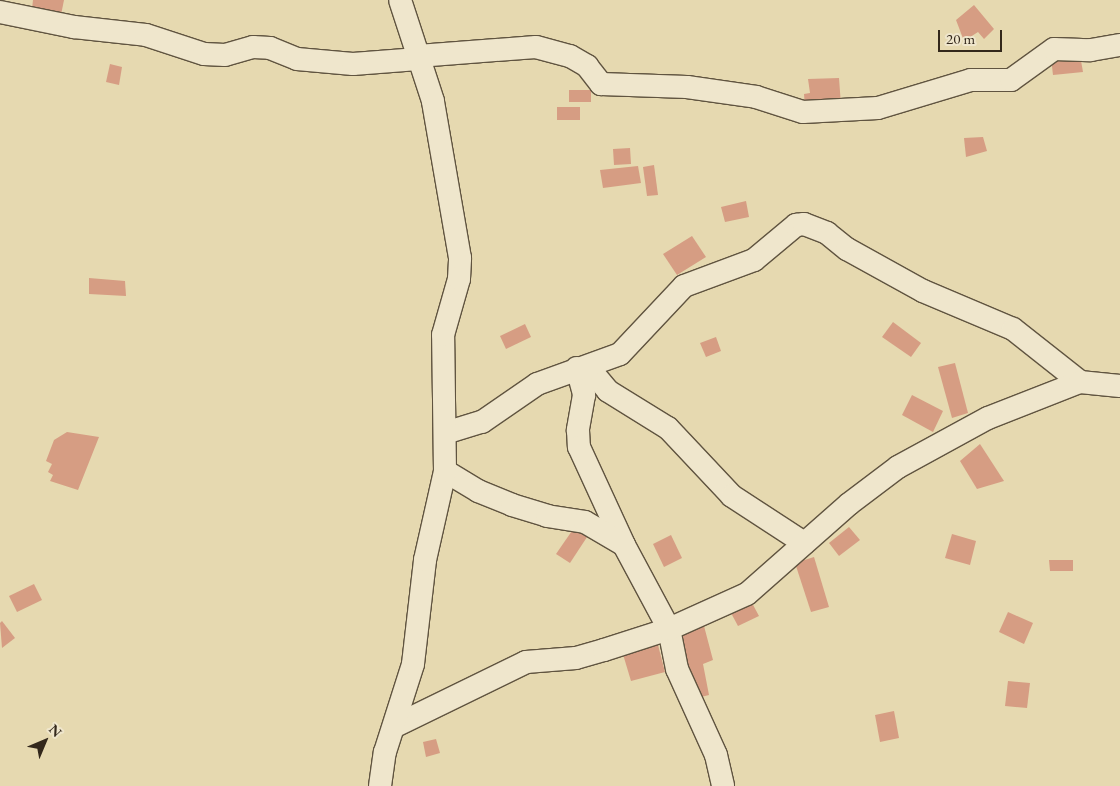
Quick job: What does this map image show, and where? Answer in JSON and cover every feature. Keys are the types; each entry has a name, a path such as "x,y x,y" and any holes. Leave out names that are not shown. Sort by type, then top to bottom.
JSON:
{"street":[{"path":"380,786 385,752 395,726 413,664 425,560 445,471 442,335 459,279 460,258 433,101 400,0"},
{"path":"0,12 74,27 146,35 204,54 225,55 253,48 270,48 297,59 353,64 536,47 570,56 587,66 601,84 687,87 756,97 803,112 878,108 971,80 1011,80 1054,49 1091,50 1120,45"},
{"path":"445,433 472,427 524,391 620,354 684,286 754,260 796,225 804,224 827,233 847,249 923,290 1013,329 1080,382"},
{"path":"582,368 608,391 668,428 732,496 804,543"},
{"path":"582,368 584,395 578,430 579,447 624,545 669,629 677,669 716,755 723,786"},
{"path":"395,726 526,662 576,658 669,629 747,594 804,543 898,467 988,418 1080,382 1120,386"},
{"path":"445,471 478,491 512,505 548,516 585,522 624,545"}],"building":[{"path":"33,0 64,0 61,15 32,9"},
{"path":"974,5 994,29 984,39 978,32 964,41 956,20"},
{"path":"1080,55 1083,72 1053,75 1051,58"},
{"path":"110,64 122,67 119,85 106,82"},
{"path":"839,78 841,105 805,108 804,94 810,93 808,79"},
{"path":"569,90 591,90 591,102 569,102"},
{"path":"557,107 580,107 580,120 557,120"},
{"path":"983,137 987,151 966,157 964,138"},
{"path":"630,148 631,164 614,165 613,149"},
{"path":"654,165 658,195 647,196 643,167"},
{"path":"638,166 641,183 603,188 600,170"},
{"path":"746,201 749,217 725,222 721,207"},
{"path":"692,236 706,257 677,275 663,254"},
{"path":"89,278 125,281 126,296 89,294"},
{"path":"893,322 921,343 911,357 882,337"},
{"path":"525,324 531,337 506,349 500,336"},
{"path":"716,337 721,351 706,357 700,343"},
{"path":"955,363 968,413 952,418 938,367"},
{"path":"912,395 943,411 933,432 902,415"},
{"path":"67,432 99,437 78,490 50,481 53,475 48,472 52,464 46,461 54,440"},
{"path":"980,444 1004,481 977,489 960,461"},
{"path":"576,525 589,534 570,563 556,554"},
{"path":"849,527 860,540 839,556 829,543"},
{"path":"952,534 976,541 970,565 945,558"},
{"path":"671,535 682,558 664,567 653,544"},
{"path":"814,557 829,607 811,612 795,563"},
{"path":"1049,560 1073,560 1073,571 1050,571"},
{"path":"34,584 42,600 17,612 9,596"},
{"path":"752,603 759,616 738,626 731,613"},
{"path":"1008,612 1033,623 1024,644 999,632"},
{"path":"2,621 15,638 2,648 0,623"},
{"path":"704,626 713,660 703,664 709,695 693,699 677,634"},
{"path":"657,641 665,672 631,681 622,651"},
{"path":"1008,681 1030,683 1027,708 1005,706"},
{"path":"894,711 899,738 880,742 875,715"},
{"path":"436,739 440,753 426,757 423,742"}]}
